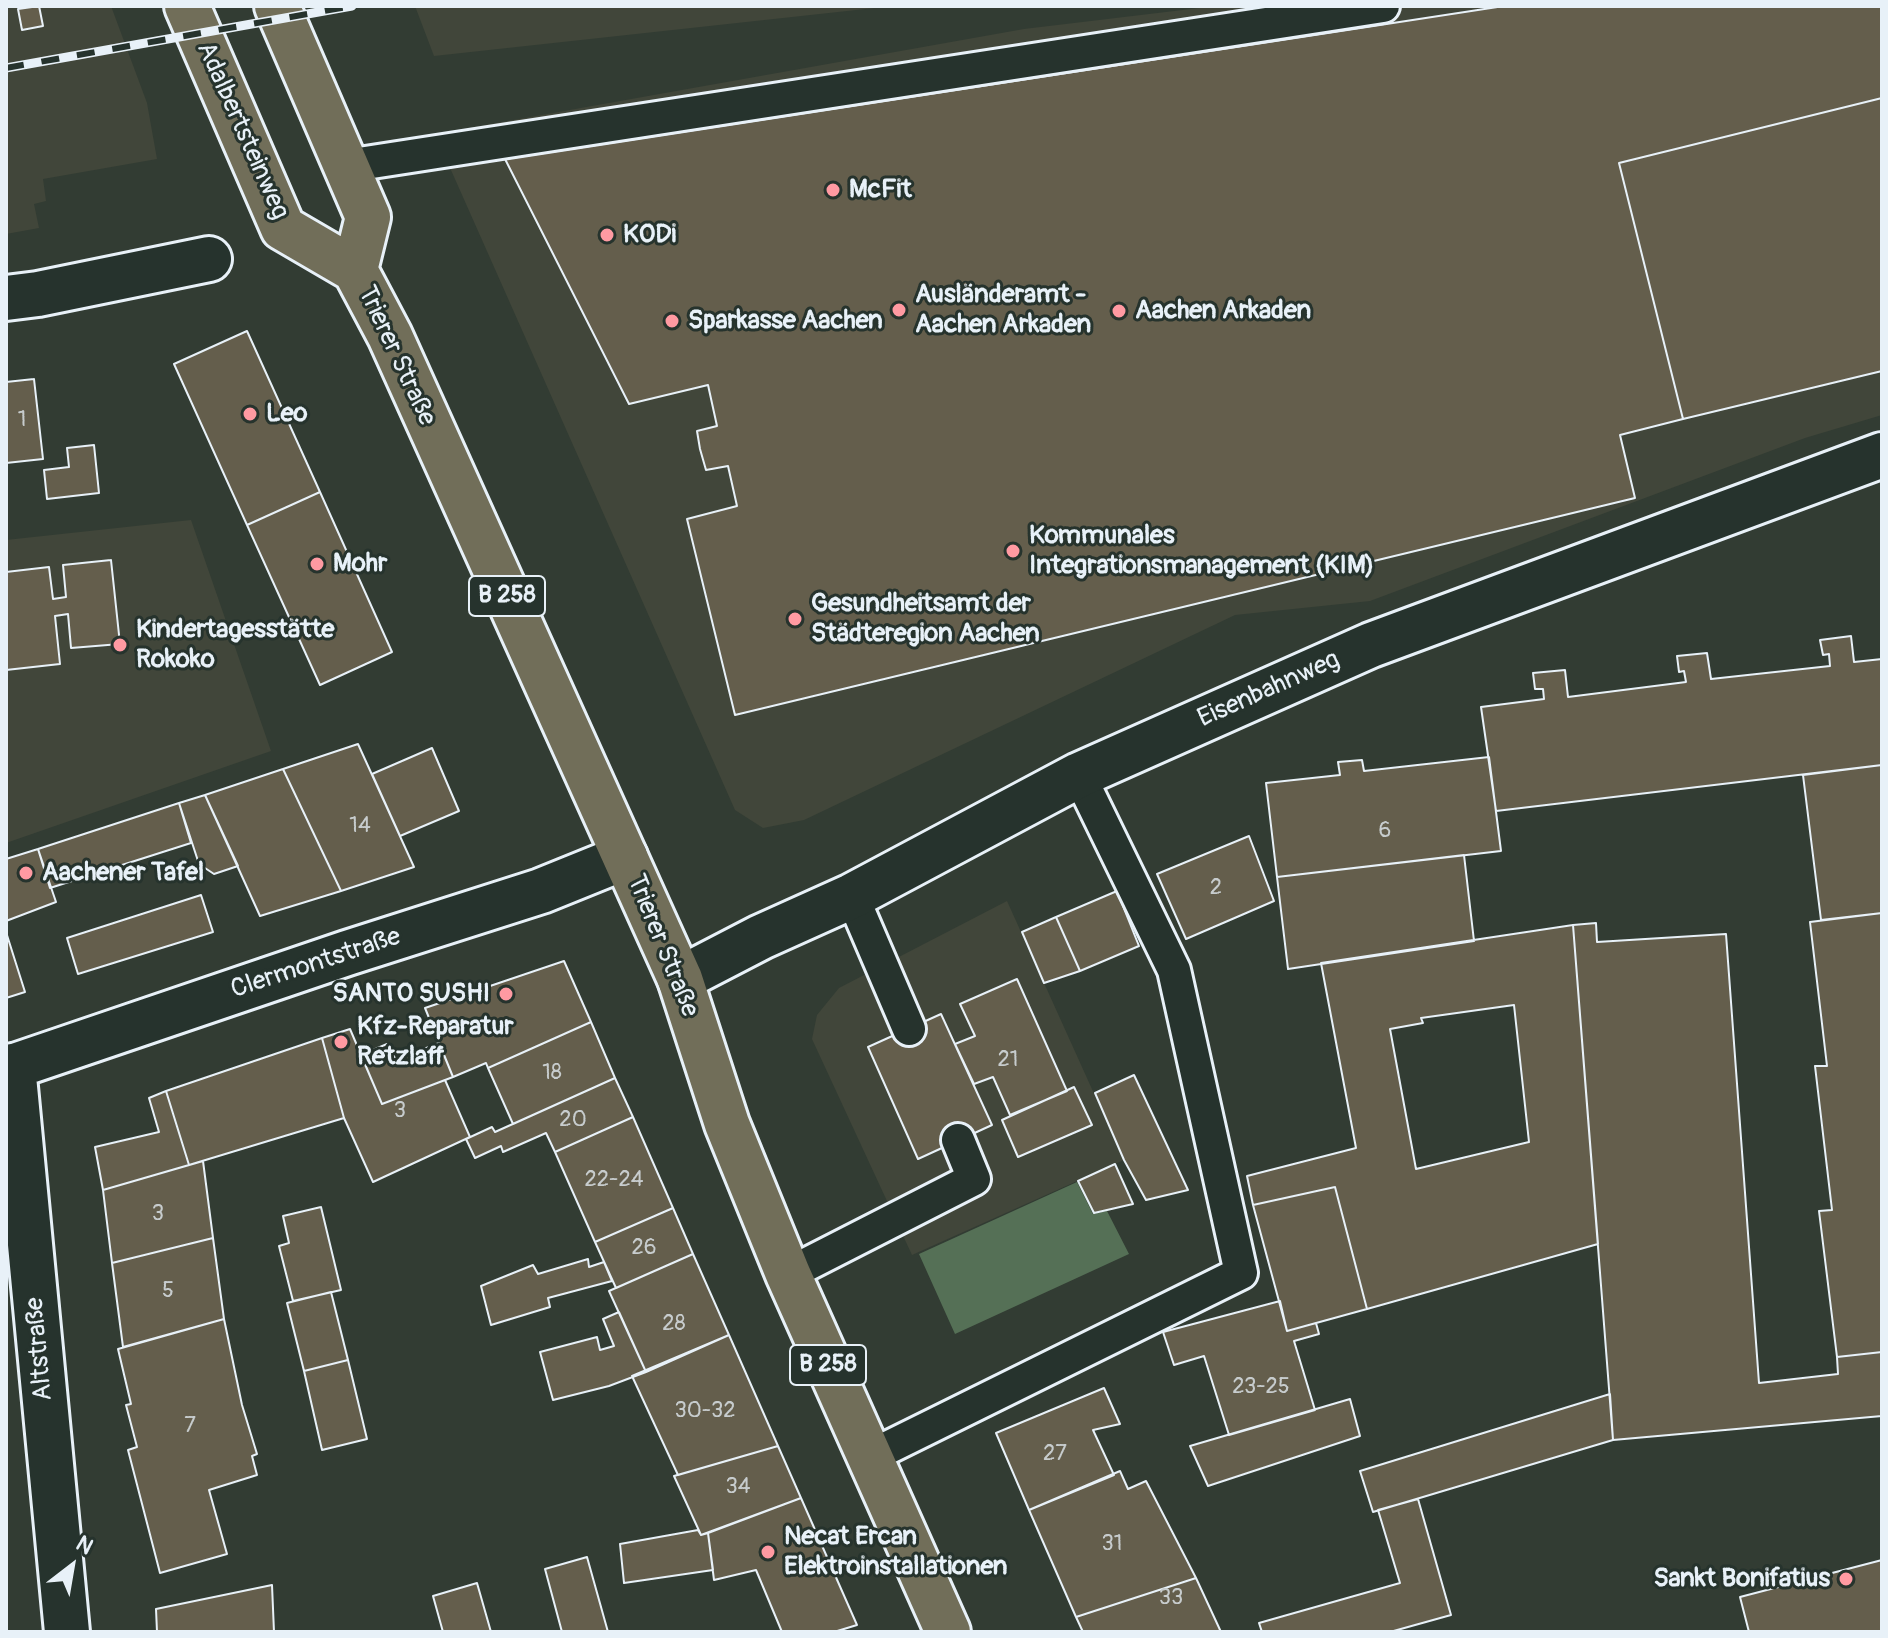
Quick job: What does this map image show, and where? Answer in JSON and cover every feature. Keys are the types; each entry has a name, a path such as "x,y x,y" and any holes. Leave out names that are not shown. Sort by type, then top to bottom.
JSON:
{"main road":[{"name":"Adalbertsteinweg","path":"187,6 283,228 355,270"},
{"path":"277,6 368,217 355,270"},
{"name":"Trierer Straße","path":"355,270 390,336 680,979 727,1124 788,1274 948,1632"}],"street":[{"path":"22,296 209,259"},
{"name":"Eisenbahnweg","path":"680,979 761,937 852,896 1079,775 1371,645 1882,455"},
{"name":"Clermontstraße","path":"10,1067 541,891 625,857"},
{"name":"Altstraße","path":"10,1067 67,1632"}],"lane":[{"path":"346,166 1383,6"},
{"path":"869,1457 1241,1273 1174,970 1079,775"},
{"path":"852,896 909,1029"},
{"path":"788,1274 974,1179 958,1140"}],"shaded area":[{"path":"6,6 111,6 147,103 157,159 43,179 46,201 34,204 39,228 6,234"},
{"path":"415,6 893,6 434,56"},
{"name":"Aachen Arkaden","path":"1216,6 1882,6 1882,415 1805,438 1370,601 1235,615 804,820 763,828 735,810 435,134 1024,29"},
{"name":"Kindertagesstätte Rokoko","path":"191,520 271,751 6,843 6,540"},
{"path":"1007,901 1124,1160 912,1255 812,1039 817,1015 839,988"}],"green space":[{"path":"1077,1182 1093,1214 1107,1211 1129,1254 955,1334 919,1254"}],"building":[{"path":"39,6 43,26 22,30 18,9"},
{"name":"Aachen Arkaden","path":"1504,6 1882,6 1882,98 1619,163 1683,419 1620,435 1635,498 735,715 687,519 737,506 728,466 706,470 700,449 697,431 717,426 708,385 629,404 505,159"},
{"path":"1882,98 1882,371 1683,419 1619,163"},
{"path":"247,331 320,492 247,525 174,364"},
{"path":"34,379 43,459 6,463 6,382"},
{"path":"94,445 99,493 47,499 44,470 69,467 67,448"},
{"path":"320,492 392,652 320,685 247,525"},
{"path":"111,560 120,644 71,648 68,614 55,616 60,664 6,670 6,572 49,567 53,599 66,597 63,565"},
{"path":"1851,636 1854,662 1882,659 1882,765 1496,811 1481,707 1544,699 1543,689 1535,689 1533,673 1565,670 1568,697 1686,682 1684,671 1679,672 1677,656 1707,653 1711,679 1830,666 1829,654 1823,655 1820,640"},
{"path":"358,744 414,867 341,891 283,769"},
{"path":"432,748 459,811 400,836 372,774"},
{"path":"1489,757 1501,851 1277,877 1266,783 1340,775 1338,762 1362,760 1364,771"},
{"path":"1882,765 1882,913 1821,920 1803,775"},
{"path":"283,769 341,891 260,916 205,795"},
{"path":"205,795 238,866 214,874 199,864 179,803"},
{"path":"179,803 191,843 50,888 38,849"},
{"path":"1249,836 1274,901 1186,939 1157,874"},
{"name":"Aachener Tafel","path":"38,849 56,902 6,921 6,859"},
{"path":"1464,855 1474,941 1288,969 1277,877"},
{"path":"1117,891 1139,946 1080,971 1056,917"},
{"path":"201,895 213,932 78,974 67,938"},
{"path":"1882,913 1882,1352 1837,1357 1819,1211 1832,1210 1815,1066 1827,1066 1810,922"},
{"path":"1056,917 1080,971 1044,983 1022,932"},
{"path":"1596,923 1597,942 1726,934 1759,1383 1838,1374 1837,1357 1882,1352 1882,1416 1613,1440 1573,925"},
{"path":"1573,925 1598,1244 1367,1309 1335,1187 1253,1205 1247,1176 1356,1148 1321,963","holes":["1514,1005 1529,1142 1416,1169 1390,1029 1423,1023 1421,1018"]},
{"name":"Aachener Tafel","path":"6,932 25,992 6,998"},
{"path":"564,961 591,1022 488,1068 486,1063 453,1077 425,1008"},
{"path":"1017,979 1067,1091 1010,1115 993,1077 974,1084 955,1044 975,1036 960,1004"},
{"path":"941,1014 992,1125 918,1159 868,1047"},
{"path":"591,1022 615,1078 513,1124 488,1068"},
{"path":"350,1029 382,1104 445,1080 470,1137 373,1182 344,1118 322,1038"},
{"path":"322,1038 344,1118 189,1165 166,1091"},
{"path":"439,1043 453,1077 382,1104 361,1055 387,1044 396,1060"},
{"path":"1134,1075 1188,1190 1146,1200 1124,1160 1095,1093"},
{"path":"615,1078 633,1117 555,1152 546,1133 503,1152 501,1146 475,1158 466,1139 492,1127 495,1132"},
{"path":"1074,1087 1092,1125 1018,1157 1002,1120"},
{"path":"166,1091 189,1165 103,1190 95,1147 159,1132 149,1098"},
{"path":"633,1117 673,1208 595,1242 555,1152"},
{"path":"203,1161 213,1238 112,1263 103,1190"},
{"path":"1115,1164 1133,1204 1094,1213 1078,1181"},
{"path":"1335,1187 1367,1309 1287,1331 1253,1205"},
{"path":"321,1207 341,1290 293,1301 279,1246 289,1243 283,1216"},
{"path":"673,1208 693,1254 616,1288 595,1242"},
{"path":"213,1238 224,1319 123,1347 112,1263"},
{"path":"693,1254 729,1335 646,1372 609,1291"},
{"path":"588,1259 589,1267 604,1262 612,1281 548,1298 550,1307 491,1325 481,1286 533,1265 538,1274"},
{"path":"331,1292 348,1360 304,1371 287,1303"},
{"path":"1280,1301 1287,1331 1316,1323 1319,1334 1294,1341 1315,1410 1229,1435 1204,1356 1174,1365 1163,1332"},
{"path":"619,1312 646,1372 609,1386 553,1400 540,1352 597,1337 600,1350 614,1346 603,1319"},
{"path":"224,1319 242,1405 257,1454 252,1456 257,1475 209,1490 227,1554 160,1573 128,1450 137,1447 126,1405 131,1404 118,1349"},
{"path":"729,1335 778,1446 678,1475 632,1376"},
{"path":"348,1360 367,1439 322,1450 304,1371"},
{"path":"1104,1388 1120,1424 1093,1430 1114,1475 1029,1510 996,1433"},
{"path":"1610,1394 1613,1440 1373,1512 1360,1471"},
{"path":"1350,1399 1360,1436 1208,1486 1190,1446"},
{"path":"778,1446 801,1498 701,1535 674,1476"},
{"path":"1120,1471 1128,1489 1146,1481 1196,1578 1076,1617 1029,1510"},
{"name":"Necat Ercan Elektroinstallationen","path":"801,1498 857,1625 834,1632 782,1632 756,1570 714,1580 708,1533"},
{"path":"1418,1499 1451,1615 1390,1632 1262,1632 1259,1623 1400,1583 1378,1510"},
{"path":"698,1530 701,1535 708,1533 713,1570 624,1583 620,1544"},
{"path":"587,1557 608,1632 562,1632 545,1569"},
{"name":"Sankt Bonifatius","path":"1882,1560 1882,1632 1749,1632 1740,1597"},
{"path":"1196,1578 1221,1632 1083,1632 1076,1617"},
{"path":"477,1583 491,1632 443,1632 433,1596"},
{"path":"272,1585 274,1632 157,1632 156,1609"}],"railway":[{"path":"6,68 352,6"}],"place":[{"name":"McFit","path":"833,190"},
{"name":"KODi","path":"607,235"},
{"name":"Ausländeramt - Aachen Arkaden","path":"899,310"},
{"name":"Aachen Arkaden","path":"1119,311"},
{"name":"Sparkasse Aachen","path":"672,321"},
{"name":"Leo","path":"250,414"},
{"name":"Kommunales Integrationsmanagement (KIM)","path":"1013,551"},
{"name":"Mohr","path":"317,564"},
{"name":"Gesundheitsamt der Städteregion Aachen","path":"795,619"},
{"name":"Kindertagesstätte Rokoko","path":"120,645"},
{"name":"Aachener Tafel","path":"26,873"},
{"name":"SANTO SUSHI","path":"506,994"},
{"name":"Kfz-Reparatur Retzlaff","path":"341,1042"},
{"name":"Necat Ercan Elektroinstallationen","path":"768,1552"},
{"name":"Sankt Bonifatius","path":"1846,1579"}]}
